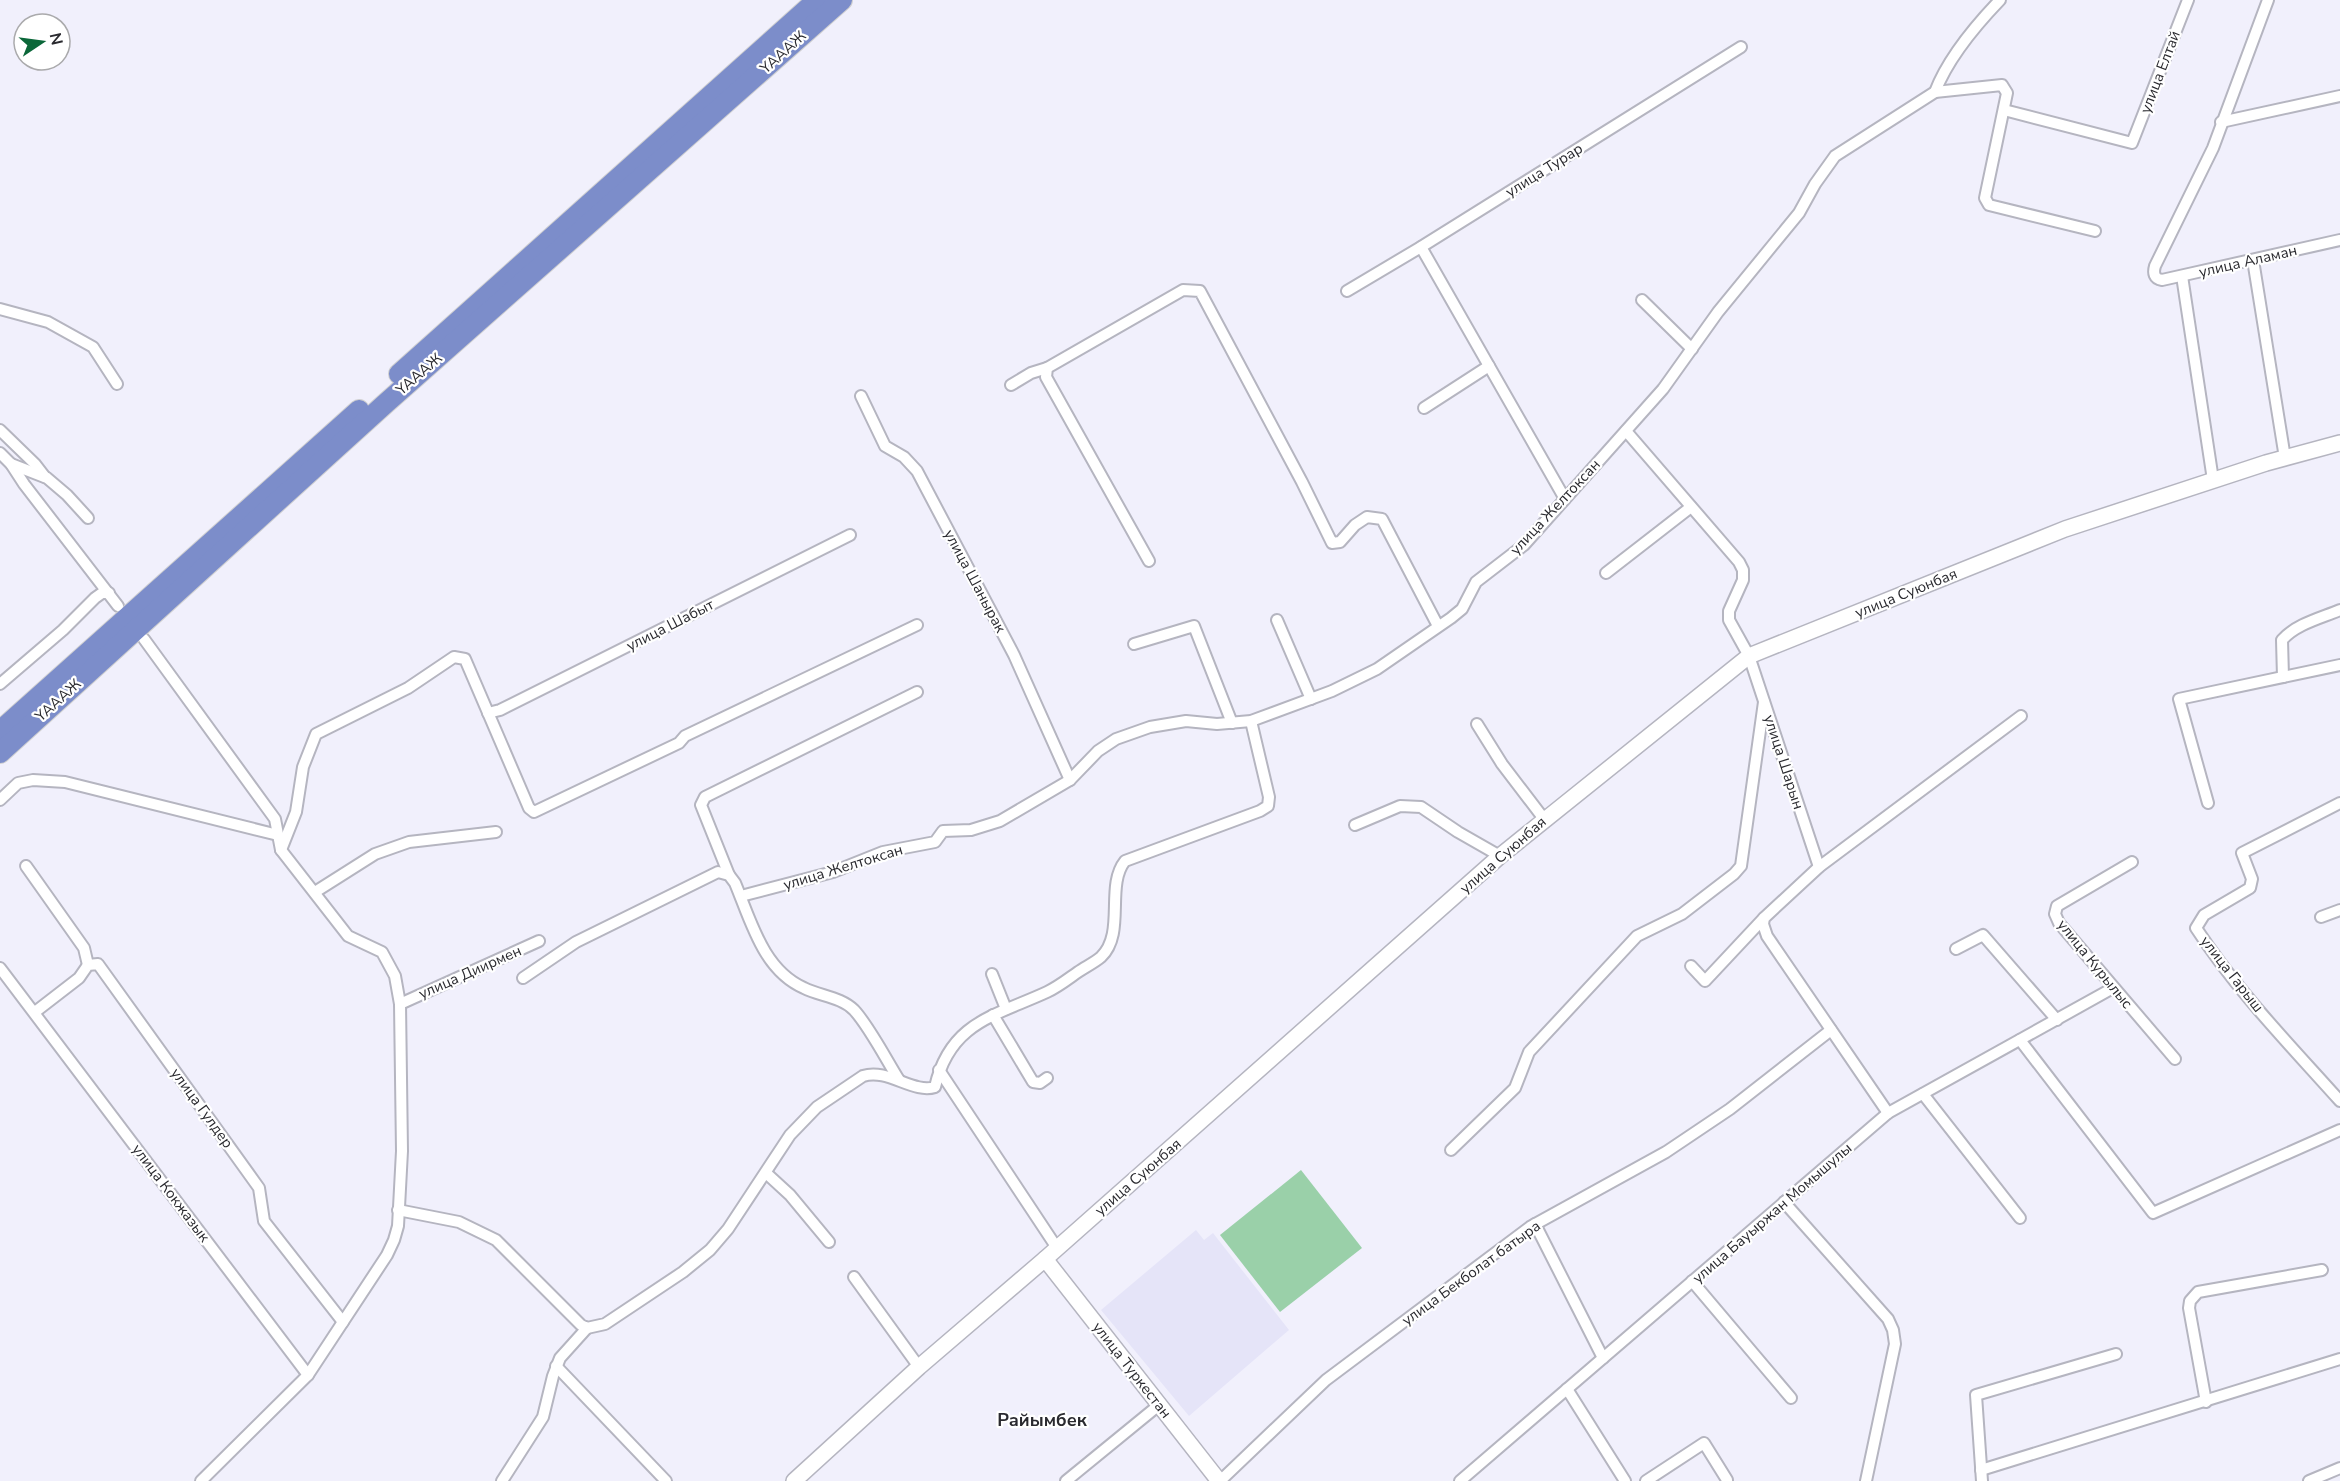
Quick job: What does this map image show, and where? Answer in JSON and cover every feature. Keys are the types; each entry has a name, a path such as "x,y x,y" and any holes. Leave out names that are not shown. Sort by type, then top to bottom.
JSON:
{"highway":[{"name":"ҮАААЖ","path":"0,731 817,0"},
{"name":"ҮАААЖ","path":"0,753 386,403 842,0"}],"main road":[{"name":"улица Суюнбая","path":"794,1481 919,1367 1500,856 1749,656 2065,530 2213,480 2340,443"},
{"name":"улица Туркестан","path":"1051,1253 1159,1405 1219,1481"}],"street":[{"name":"улица Желтоксан","path":"741,896 833,872 883,852 935,842 943,831 971,830 1000,821 1070,780 1098,751 1116,739 1149,727 1186,721 1217,724 1251,721 1311,699 1377,669 1462,609 1476,582 1524,544 1663,389 1718,312 1799,213 1835,156 1935,92 1942,76 1982,19 2000,0"},
{"name":"улица Елтай","path":"2004,110 2132,143 2188,0"},
{"path":"2221,122 2268,0"},
{"name":"улица Турар","path":"1347,291 1741,47"},
{"path":"1935,92 2002,85 2007,93 1986,202 1989,205 2095,231"},
{"path":"2221,122 2340,96"},
{"name":"улица Аламан","path":"2221,122 2213,148 2155,266 2154,274 2157,278 2162,280 2182,276 2340,240"},
{"path":"1421,247 1565,499"},
{"path":"2253,260 2285,458"},
{"path":"2182,276 2213,480"},
{"path":"1011,385 1031,373 1047,368 1183,290 1200,291 1332,543 1340,542 1355,525 1367,517 1382,519 1438,626"},
{"path":"1642,300 1692,349"},
{"path":"0,309 48,322 93,347 117,384"},
{"path":"1424,408 1489,366"},
{"path":"1047,368 1046,377 1149,561"},
{"name":"улица Шанырак","path":"861,396 885,446 904,457 917,471 1014,655 1070,780"},
{"path":"0,430 88,518"},
{"path":"1606,573 1692,507 1626,431"},
{"path":"0,453 11,464 118,606"},
{"path":"11,464 47,478"},
{"name":"улица Шарын","path":"1692,507 1739,562 1743,570 1743,580 1729,611 1729,620 1749,656 1819,867"},
{"name":"улица Шабыт","path":"488,713 500,710 850,535"},
{"path":"0,684 63,630 95,598 102,593 109,593"},
{"path":"2283,677 2282,640 2288,633 2340,610"},
{"path":"1277,620 1311,699"},
{"path":"280,850 296,812 303,767 316,734 408,688 454,657 465,659 529,808 534,812 679,743 685,736 917,625"},
{"path":"1134,644 1194,626 1232,723"},
{"path":"144,639 275,819 280,850 348,936 382,952 395,976 400,1004 402,1151 398,1226 391,1248 308,1375 201,1481"},
{"path":"2208,803 2179,699 2340,665"},
{"path":"899,1080 854,1010 842,1001 801,987 777,970 765,952 741,896 729,875 701,805 705,797 917,692"},
{"path":"1451,1150 1515,1088 1529,1052 1637,936 1682,914 1741,866 1764,702"},
{"path":"1691,966 1704,981 1764,918 1819,867 2021,716"},
{"path":"502,1481 543,1417 560,1358 587,1329 605,1324 683,1272 710,1250 728,1229 790,1135 817,1107 863,1076 870,1074 930,1089 935,1087 939,1070 958,1037 978,1022 1050,990 1100,958 1109,947 1113,934 1119,875 1125,861 1268,806 1269,797 1251,721"},
{"path":"1477,724 1502,764 1544,819"},
{"path":"0,800 18,783 33,780 65,782 278,835"},
{"name":"улица Гарыш","path":"2340,803 2242,853 2252,879 2250,888 2204,915 2196,928 2213,954 2251,1000 2340,1101"},
{"path":"1355,825 1400,806 1421,807 1500,856"},
{"path":"315,892 375,854 409,842 496,832"},
{"name":"улица Курылыс","path":"2132,862 2057,906 2055,914 2059,923 2175,1059"},
{"path":"26,866 84,948 88,965 79,978 34,1012"},
{"path":"523,978 576,942 718,872 729,875"},
{"path":"2321,917 2340,910"},
{"path":"1764,918 1767,936 1888,1113"},
{"path":"1956,949 1983,935 2057,1020"},
{"name":"улица Диирмен","path":"400,1004 539,941"},
{"name":"улица Гулдер","path":"88,965 98,964 259,1188 264,1221 343,1322"},
{"name":"улица Кокжазык","path":"0,968 308,1375"},
{"path":"992,974 1006,1009"},
{"name":"улица Бауыржан Момышулы","path":"1460,1481 1888,1113 2113,988"},
{"path":"993,1015 1033,1082 1036,1084 1047,1078"},
{"name":"улица Бекболат батыра","path":"1219,1481 1326,1380 1535,1224 1666,1152 1730,1109 1831,1030"},
{"path":"2020,1040 2153,1213 2340,1130"},
{"name":"улица Туркестан","path":"939,1070 1051,1253"},
{"path":"1923,1094 2020,1218"},
{"path":"766,1173 790,1195 830,1242"},
{"path":"1784,1202 1888,1319 1893,1330 1895,1344 1866,1481"},
{"path":"398,1210 459,1222 496,1240 587,1329"},
{"path":"1535,1224 1603,1358"},
{"path":"2205,1402 2188,1308 2190,1301 2198,1292 2322,1270"},
{"path":"854,1277 919,1367"},
{"path":"1692,1281 1791,1398"},
{"path":"2116,1354 1976,1395 1981,1476 2340,1359"},
{"path":"556,1366 666,1481"},
{"path":"1567,1389 1625,1481"},
{"path":"1066,1481 1159,1405"},
{"path":"1646,1481 1704,1443 1727,1480"},
{"path":"2309,1481 2340,1468"}],"shaded area":[{"path":"1196,1230 1204,1240 1213,1233 1289,1330 1189,1416 1101,1310"}],"green space":[{"path":"1301,1170 1362,1248 1280,1312 1220,1235"}],"district":[{"name":"Райымбек","path":"1042,1420"}]}
